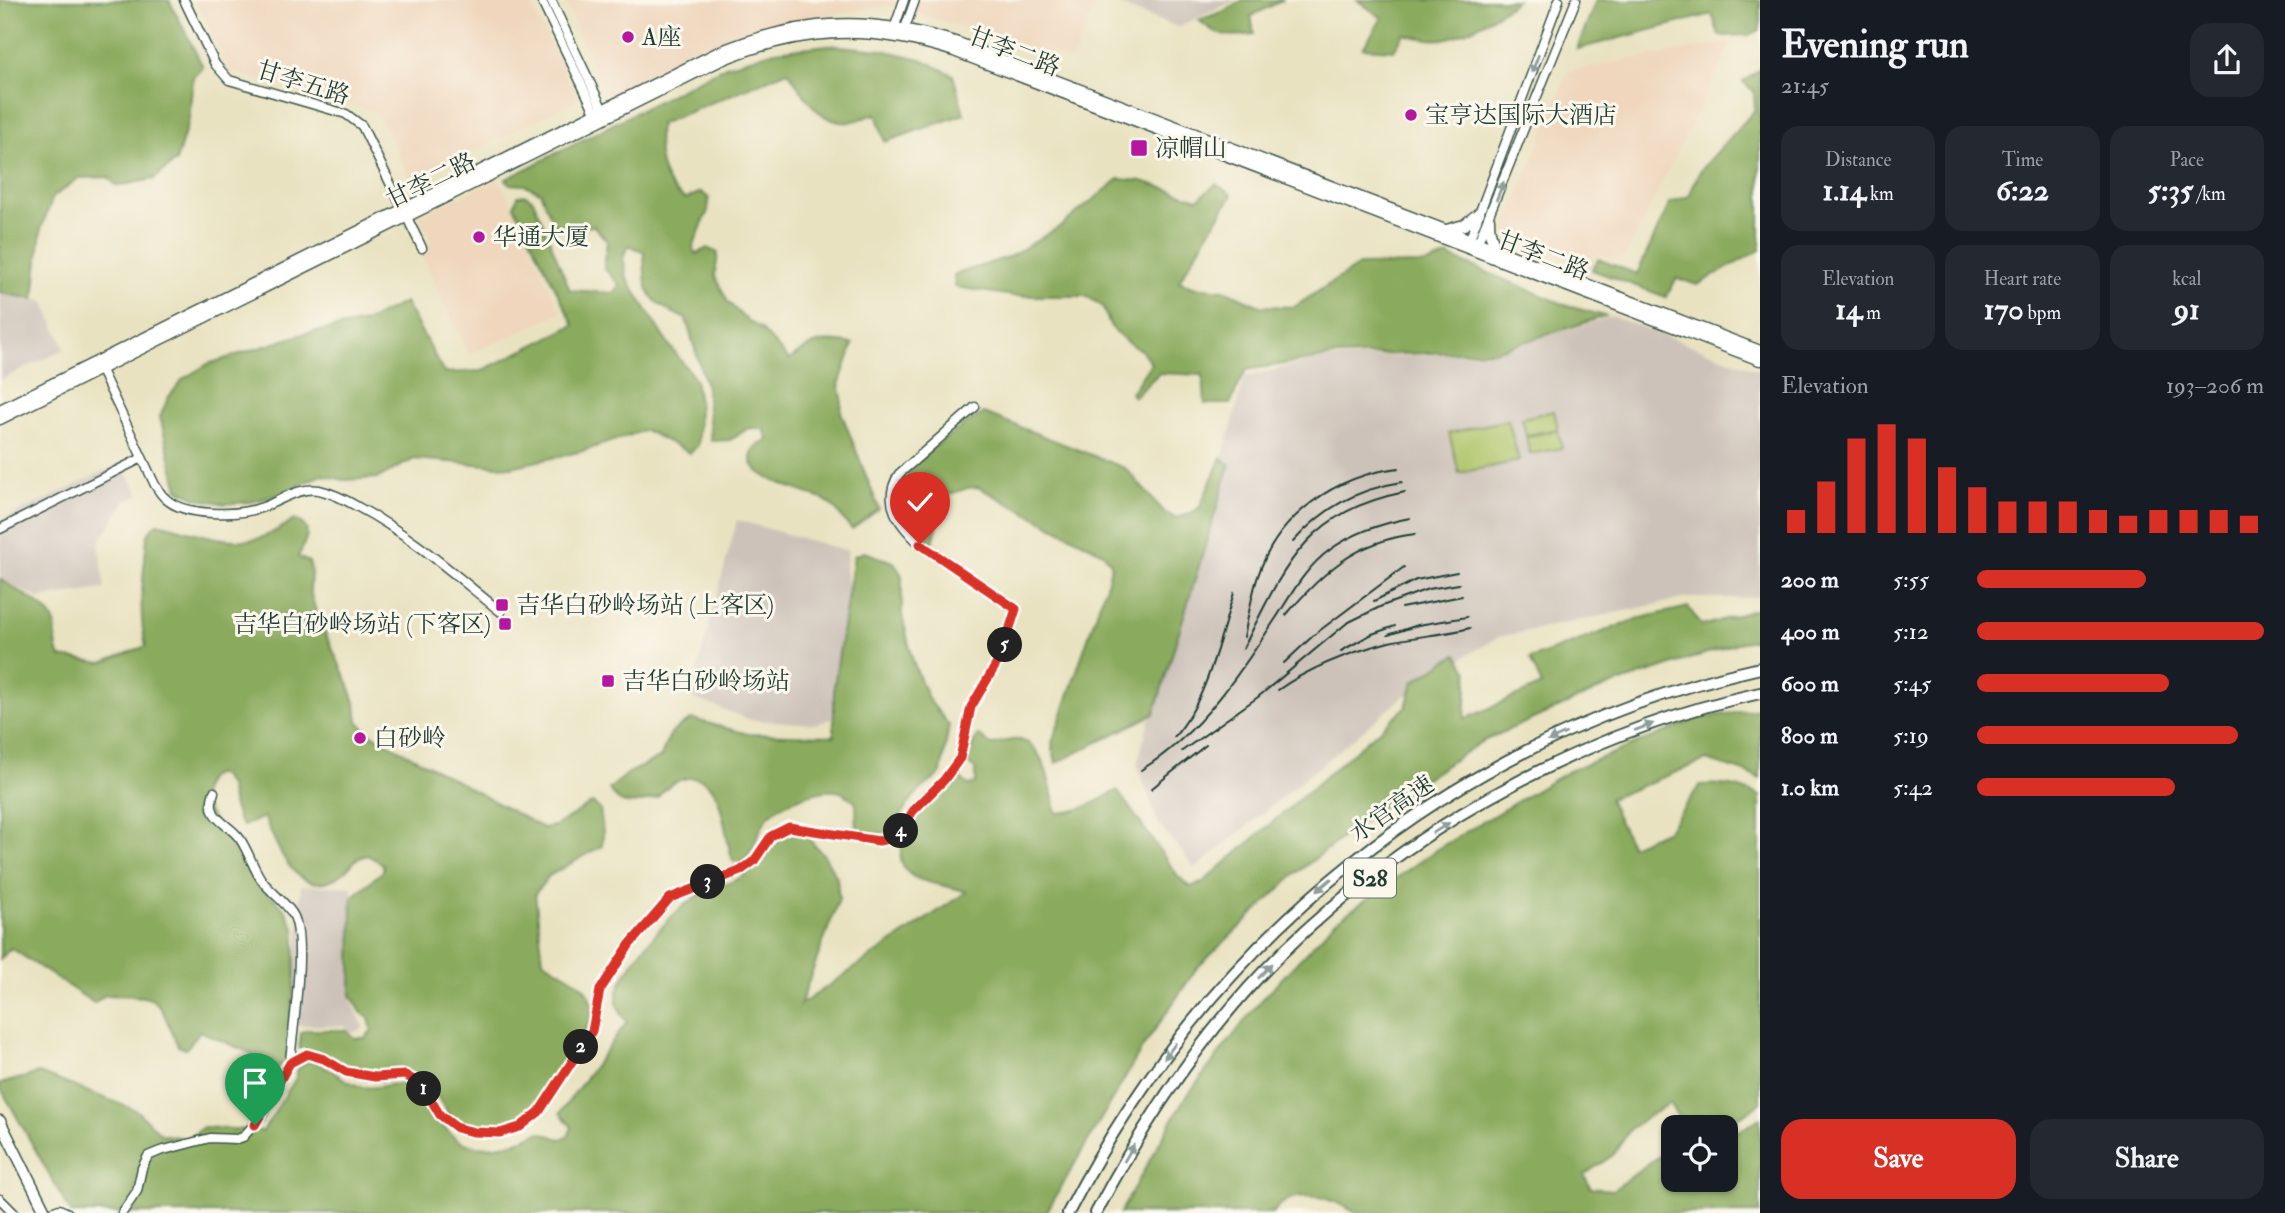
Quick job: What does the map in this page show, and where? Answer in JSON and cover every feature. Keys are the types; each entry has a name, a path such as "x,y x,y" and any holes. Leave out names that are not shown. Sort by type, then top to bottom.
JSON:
{"highway":[{"name":"水官高速","path":"1068,1213 1119,1124 1179,1038 1255,948 1338,873 1419,814 1475,778 1531,748 1639,703 1690,686 1760,668"},
{"name":"水官高速","path":"1096,1213 1166,1094 1204,1044 1273,963 1306,930 1345,898 1432,833 1542,769 1648,726 1760,692"}],"main road":[{"name":"甘李二路","path":"899,30 1473,246 1760,360"},
{"name":"甘李二路","path":"0,410 601,114 721,60 777,40 841,32 899,30 958,43 1442,231 1473,246 1506,255 1760,351"},
{"path":"1442,231 1484,216 1492,239 1506,255"},
{"name":"甘李二路","path":"0,419 98,364"},
{"path":"0,1121 48,1213"},
{"path":"0,1135 39,1213"}],"street":[{"name":"甘李五路","path":"184,0 215,64 229,80 346,114 355,119 368,134 422,248"},
{"path":"541,0 601,114"},
{"path":"551,0 601,114"},
{"path":"899,30 904,0"},
{"path":"899,30 915,0"},
{"path":"1473,246 1559,0"},
{"path":"1484,216 1576,0"},
{"path":"98,364 155,485 165,499 181,508 210,513 262,508 302,491 316,490 333,494 407,536 501,612"},
{"path":"290,1063 307,1054 324,1059 346,1072 375,1077 405,1075 422,1085 440,1115 457,1128 500,1133 520,1127 539,1112 592,1031 600,990 630,944 670,898 740,871 754,861 771,836 789,827 879,841 897,837 913,811 944,780 960,758 971,707 1000,658 1016,609 920,544 907,531 891,502 891,487 899,474 975,407"},
{"path":"0,529 142,458"},
{"path":"122,1213 138,1191 142,1168 148,1156 203,1140 243,1137 261,1115 290,1063 298,980 299,926 293,914 262,881 238,836 221,824 211,800 214,792"},
{"path":"0,1199 13,1213"},
{"path":"48,1213 59,1209 68,1213"}],"shaded area":[{"path":"195,0 529,0 578,99 412,182 377,112 230,71"},
{"path":"564,0 1098,0 1072,60 890,5 804,20 754,33 625,95 605,94"},
{"path":"1121,0 1236,0 1178,27 1119,5"},
{"path":"1732,42 1622,263 1598,253 1589,269 1505,230 1568,71"},
{"path":"499,179 561,312 469,355 423,257 432,241 420,216"},
{"path":"0,293 44,301 65,349 0,380"},
{"path":"1612,316 1760,371 1760,596 1687,598 1499,637 1406,695 1195,869 1158,823 1137,764 1245,377 1320,359 1495,353"},
{"path":"121,463 140,495 125,501 99,543 105,589 38,598 0,579 0,521"},
{"path":"737,520 848,551 845,569 849,587 834,686 833,718 817,724 751,720 690,697"},
{"path":"301,885 352,887 351,999 364,1028 352,1033 345,1026 293,1025"}],"green space":[{"path":"0,0 169,0 203,67 193,77 189,119 176,161 154,179 117,186 108,177 79,178 53,197 41,229 34,299 0,293"},
{"path":"1243,0 1283,0 1251,16 1254,34 1224,35 1199,20 1222,12"},
{"path":"1357,0 1517,0 1482,24 1452,37 1434,39 1404,34 1394,50 1363,48 1382,18"},
{"path":"1596,0 1760,0 1760,30 1749,35 1719,36 1712,14 1577,49"},
{"path":"828,45 882,50 921,59 953,75 964,114 885,142 876,114 849,122 828,118 812,106 788,71 660,124 658,145 661,166 677,193 686,199 701,192 709,198 708,211 693,246 696,254 707,248 718,253 715,276 728,302 762,330 789,360 819,343 853,344 839,385 842,397 841,412 879,509 852,529 826,501 783,485 754,466 751,459 754,448 768,440 764,429 749,428 730,440 711,441 706,386 686,319 655,301 647,287 644,252 629,245 623,257 627,278 664,338 695,379 699,403 698,445 690,453 645,430 583,451 511,467 414,459 378,478 344,480 322,475 278,495 252,502 224,504 196,498 178,489 160,417 168,398 183,379 208,364 303,334 365,322 405,302 444,373 481,371 574,325 514,206 518,196 526,195 533,200 570,290 614,293 620,285 604,268 607,241 594,226 556,229 540,192 525,185 510,184 506,179 726,66 775,51"},
{"path":"1760,69 1760,250 1697,285 1677,278 1666,297 1592,270 1598,259 1637,274 1670,203 1689,196 1700,171 1755,110 1754,91 1743,82"},
{"path":"1119,179 1142,181 1198,199 1216,184 1232,195 1179,281 1193,287 1224,290 1260,306 1294,307 1359,265 1426,264 1448,256 1568,306 1605,316 1496,351 1334,356 1246,370 1230,404 1205,404 1203,375 1159,373 1134,397 1131,393 1151,363 1142,351 1111,327 1102,306 1086,296 1014,296 955,287 954,275 1011,256 1062,225"},
{"path":"1554,411 1558,429 1526,435 1522,418"},
{"path":"984,413 1125,468 1164,512 1175,518 1199,508 1221,458 1230,464 1154,714 1056,763 1052,743 1109,577 1111,563 1103,553 978,487 945,496 933,543 921,535 897,496 911,472 933,448"},
{"path":"1508,420 1519,461 1459,473 1449,433"},
{"path":"1558,430 1562,448 1530,454 1526,437"},
{"path":"295,520 307,531 298,557 309,562 310,591 318,618 348,683 356,705 358,721 369,733 543,828 555,826 592,803 600,809 602,846 549,876 535,894 543,960 585,989 592,1007 591,1020 539,1105 531,1114 511,1127 482,1130 467,1127 448,1114 433,1089 422,1079 408,1076 369,1080 354,1074 328,1056 299,1048 301,1033 306,1030 347,1030 353,1038 365,1038 372,1030 369,1018 361,1012 351,995 352,897 383,871 383,864 367,855 355,861 342,874 326,882 313,882 301,877 283,856 264,817 243,826 239,821 229,786 220,774 208,779 203,789 202,802 217,825 239,844 257,880 286,911 295,929 295,978 286,1060 270,1074 258,1092 252,1091 255,1067 250,1053 200,1031 186,1049 178,1046 155,1001 138,996 105,995 94,1003 11,948 0,959 0,579 48,612 55,625 60,657 102,663 146,646 142,605 147,537 158,523 207,536 244,540 267,536"},
{"path":"864,552 894,562 902,576 902,615 913,662 928,699 949,725 941,773 915,795 892,828 881,833 857,832 856,803 843,793 835,791 814,793 791,801 773,812 764,823 744,862 734,862 717,797 701,779 679,780 667,787 657,798 636,803 624,803 614,796 609,789 630,772 661,757 672,733 693,719 748,734 834,736 834,686 854,556"},
{"path":"1688,607 1702,626 1760,608 1760,639 1737,643 1603,688 1481,742 1377,811 1295,874 1197,968 1141,1050 1046,1213 71,1213 0,1087 0,1084 39,1073 136,1110 161,1134 188,1139 203,1127 263,1131 296,1078 298,1068 307,1061 321,1065 359,1086 399,1084 412,1087 426,1099 451,1134 472,1145 491,1147 540,1132 560,1139 568,1137 572,1127 560,1113 627,1022 617,1003 618,991 634,962 659,930 684,905 743,876 788,832 805,835 824,855 837,878 839,899 800,1005 966,892 914,877 903,867 901,854 913,824 956,774 969,786 976,782 975,769 965,761 978,735 991,745 1019,740 1034,748 1044,765 1056,813 1081,808 1117,790 1178,876 1190,887 1202,883 1406,707 1413,682 1457,654 1468,672 1465,719 1542,685 1530,659 1637,619"},
{"path":"1760,709 1760,779 1706,760 1609,799 1631,846 1668,830 1700,785 1731,786 1760,796 1760,1103 1738,1117 1677,1115 1669,1103 1631,1128 1613,1155 1584,1175 1591,1188 1613,1190 1661,1156 1661,1192 1738,1192 1738,1131 1760,1118 1760,1213 1356,1213 1336,1202 1301,1196 1281,1204 1273,1213 1120,1213 1183,1101 1257,1005 1335,922 1437,849 1567,772 1700,718"}],"railway":[{"path":"1244,637 1255,586 1266,556 1278,536 1294,518 1331,490 1353,479 1399,468"},
{"path":"1293,542 1316,519 1342,502 1370,490 1402,482"},
{"path":"1243,649 1272,593 1302,547 1343,513 1371,501 1405,492"},
{"path":"1141,770 1182,738 1218,700 1301,579 1322,556 1359,533 1410,518"},
{"path":"1286,615 1313,585 1342,561 1375,544 1415,534"},
{"path":"1284,663 1315,634 1404,567"},
{"path":"1374,601 1416,580 1457,572"},
{"path":"1182,751 1258,697 1347,623 1382,606 1428,589 1459,584"},
{"path":"1174,737 1204,688 1234,593"},
{"path":"1401,608 1462,596"},
{"path":"1388,635 1418,625 1467,617"},
{"path":"1341,651 1372,634 1395,626"},
{"path":"1278,690 1331,661 1360,651 1389,642 1470,628"},
{"path":"1151,789 1206,745"}],"place":[{"name":"A座","path":"628,37"},
{"name":"宝亨达国际大酒店","path":"1411,115"},
{"name":"凉帽山","path":"1139,148"},
{"name":"华通大厦","path":"479,237"},
{"name":"吉华白砂岭场站 (上客区)","path":"502,605"},
{"name":"吉华白砂岭场站 (下客区)","path":"505,624"},
{"name":"吉华白砂岭场站","path":"608,681"},
{"name":"白砂岭","path":"360,738"}],"route":[{"path":"255,1125 290,1063 307,1054 324,1059 346,1072 375,1077 405,1075 422,1085 440,1115 457,1128 500,1133 520,1127 539,1112 592,1031 600,990 630,944 670,898 740,871 754,861 771,836 789,827 879,841 897,837 913,811 944,780 960,758 971,707 1000,658 1016,609 920,544"}]}
